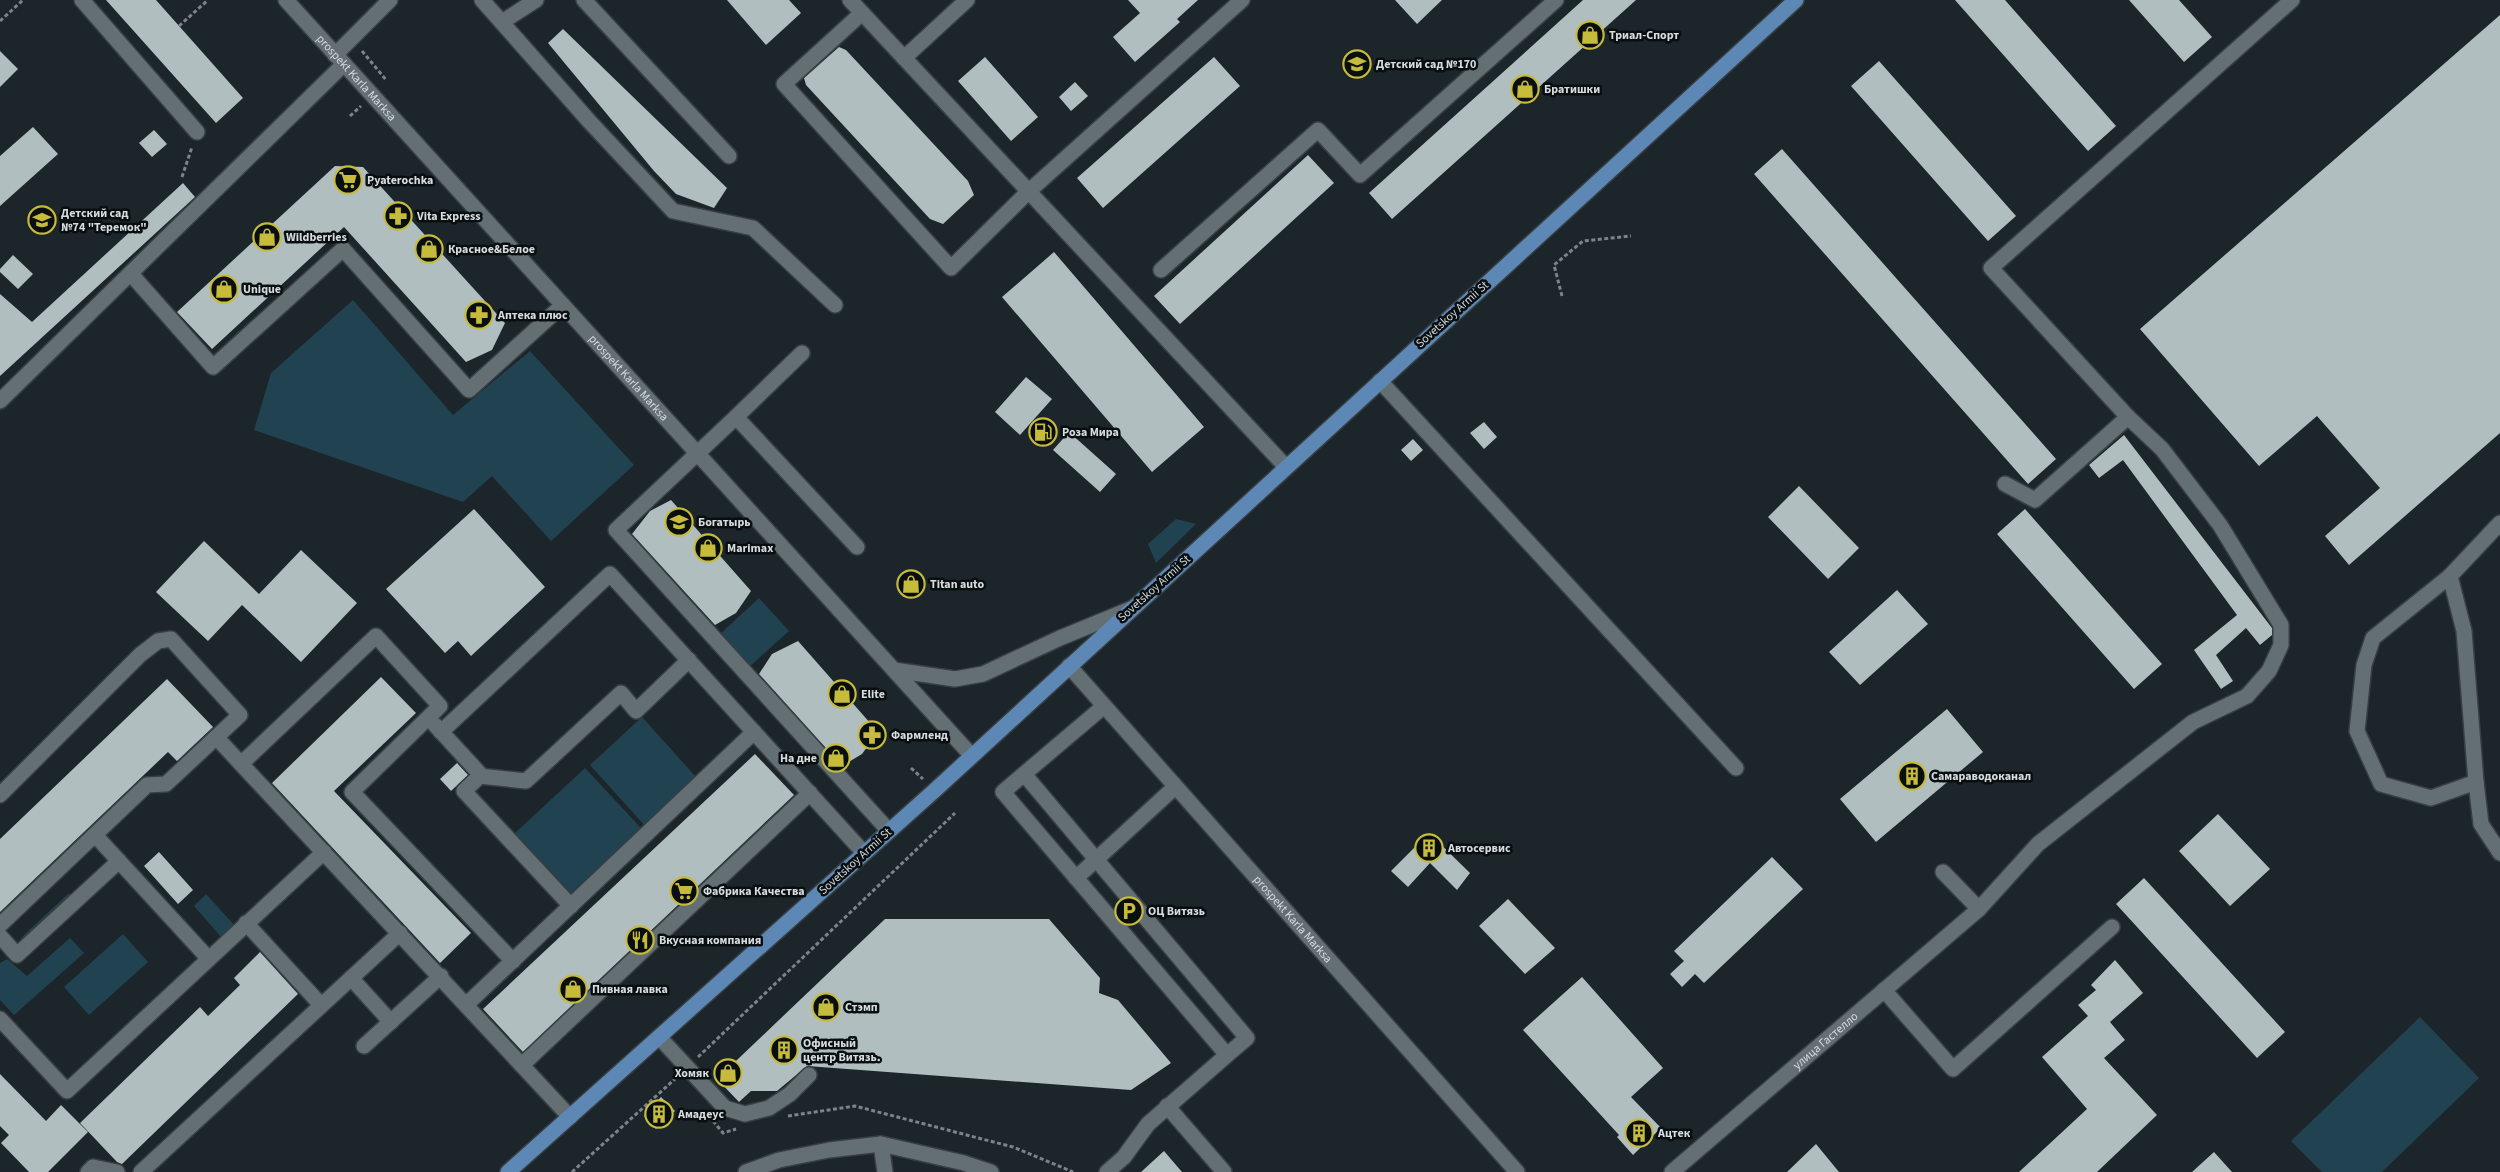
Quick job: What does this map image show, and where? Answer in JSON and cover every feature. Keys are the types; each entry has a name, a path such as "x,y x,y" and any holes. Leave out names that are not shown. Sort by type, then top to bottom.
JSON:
{"main road":[{"name":"Sovetskoy Armii St","path":"508,1172 889,831 1796,0"}],"street":[{"path":"82,0 197,132"},
{"name":"prospekt Karla Marksa","path":"286,0 972,755"},
{"path":"0,401 130,274 340,59 352,38 390,0"},
{"path":"482,0 673,211 753,228 834,305"},
{"path":"502,22 536,0"},
{"path":"584,0 729,156"},
{"path":"850,0 1286,467"},
{"path":"904,58 967,0"},
{"path":"862,13 784,84 951,268 1028,192 1242,0"},
{"path":"1161,270 1318,130 1360,175 1556,0"},
{"path":"2004,484 2035,500 2128,417 1991,268 2292,0"},
{"path":"130,274 213,367 343,249 470,390 563,305"},
{"path":"802,353 616,530 889,831"},
{"path":"1380,381 1736,768"},
{"path":"736,417 857,546"},
{"name":"улица Гастелло","path":"1672,1172 1979,909 2038,844 2193,722 2247,696 2269,672 2281,645 2281,625 2220,525 2162,448 2128,417"},
{"path":"2476,782 2431,798 2381,784 2357,731 2364,665 2373,638 2450,576 2500,523"},
{"path":"441,732 610,574 864,853"},
{"path":"2450,576 2464,631 2481,824 2500,853"},
{"path":"894,670 955,679 983,674 1060,638 1132,608"},
{"path":"241,764 376,636 440,706 352,792 513,961"},
{"path":"0,795 140,655 158,641 171,639 240,715 166,784 147,785 0,924"},
{"path":"571,906 464,791 480,776 526,781 621,693 636,711 689,660 690,662"},
{"name":"prospekt Karla Marksa","path":"1069,666 1517,1172"},
{"path":"1103,706 1003,792 1227,1055"},
{"path":"428,718 480,776"},
{"path":"467,1004 754,732"},
{"path":"216,737 570,1116"},
{"path":"1024,774 1248,1038 1148,1124 1124,1157 1107,1172"},
{"path":"1076,878 1175,787"},
{"path":"522,1065 810,793"},
{"path":"95,835 208,958"},
{"path":"0,1020 66,1091 324,852"},
{"path":"0,936 17,955 119,861"},
{"path":"1943,872 1979,909"},
{"path":"246,923 321,1005"},
{"path":"1884,990 1953,1069 2112,927"},
{"path":"142,1172 400,933"},
{"path":"364,1046 441,976"},
{"path":"350,978 391,1022"},
{"path":"659,1036 725,1108 745,1114 769,1108 790,1094 809,1075"},
{"path":"1167,1106 1224,1172"},
{"path":"881,1144 884,1172"},
{"path":"746,1172 779,1160 829,1150 881,1144 964,1163 991,1172"},
{"path":"88,1172 93,1167 117,1172"}],"path":[{"path":"0,21 23,0"},
{"path":"179,26 208,0"},
{"path":"352,38 387,81"},
{"path":"350,116 361,105"},
{"path":"182,177 197,132"},
{"path":"1562,296 1554,265 1583,241 1632,236"},
{"path":"911,768 923,780"},
{"path":"572,1172 675,1079 955,813"},
{"path":"675,1079 681,1086"},
{"path":"787,1116 855,1106 1013,1148 1073,1172"},
{"path":"711,1119 723,1132 741,1128"}],"shaded area":[{"path":"353,300 453,415 530,351 634,465 551,541 492,476 463,502 254,430 271,373"},
{"path":"1176,519 1196,524 1156,563 1148,544"},
{"path":"759,598 789,631 749,667 720,634"},
{"path":"642,717 697,778 645,826 590,765"},
{"path":"585,768 641,828 571,893 515,833"},
{"path":"68,894 74,894 23,946 20,940 24,935"},
{"path":"206,894 235,926 222,938 194,906"},
{"path":"123,934 148,962 89,1015 64,987"},
{"path":"70,938 84,953 14,1015 0,1000 0,963 7,959 27,976"},
{"path":"2420,1017 2479,1078 2382,1172 2322,1172 2291,1141"}],"building":[{"path":"106,0 156,0 243,98 216,123"},
{"path":"727,0 789,0 801,13 766,45"},
{"path":"1128,0 1198,0 1177,19 1180,22 1135,62 1113,37 1140,13"},
{"path":"1395,0 1442,0 1417,24"},
{"path":"1583,0 1636,0 1392,219 1369,193"},
{"path":"1955,0 2005,0 2116,126 2088,151"},
{"path":"2129,0 2179,0 2212,37 2184,62"},
{"path":"2500,15 2500,433 2349,565 2325,536 2380,488 2317,416 2259,466 2140,329"},
{"path":"563,29 727,188 714,208 676,194 654,171 548,43"},
{"path":"839,47 846,50 968,181 974,195 943,224 930,219 806,85 804,78"},
{"path":"0,51 18,69 0,87"},
{"path":"985,57 1038,117 1011,141 958,81"},
{"path":"1214,57 1240,86 1103,208 1077,178"},
{"path":"1879,61 2016,216 1988,241 1851,86"},
{"path":"1075,82 1088,96 1071,111 1059,97"},
{"path":"33,127 58,154 0,206 0,156"},
{"path":"154,130 167,144 152,157 139,143"},
{"path":"1782,149 2056,459 2028,484 1754,174"},
{"path":"1308,155 1334,183 1180,324 1154,296"},
{"path":"335,166 363,167 505,323 492,350 466,362 344,227 212,349 177,312"},
{"path":"183,183 195,197 0,376 0,294 32,322"},
{"path":"1054,252 1204,427 1152,472 1002,297"},
{"path":"13,255 33,274 18,289 0,272 0,269"},
{"path":"1026,377 1052,399 1020,435 995,412"},
{"path":"1484,422 1497,437 1484,449 1470,433"},
{"path":"1069,432 1116,474 1100,492 1053,450"},
{"path":"2124,435 2272,628 2272,635 2260,645 2246,628 2216,655 2233,681 2221,689 2194,650 2237,615 2123,460 2099,478 2089,465"},
{"path":"1413,439 1423,450 1411,461 1401,450"},
{"path":"1799,486 1859,548 1828,579 1768,517"},
{"path":"671,500 751,591 736,613 715,625 632,534 650,511"},
{"path":"474,509 545,587 471,656 458,641 445,653 386,589"},
{"path":"2025,509 2162,664 2134,689 1997,534"},
{"path":"204,541 259,594 301,550 357,603 301,662 242,605 208,641 156,592"},
{"path":"1897,590 1928,624 1860,685 1829,652"},
{"path":"798,641 878,732 862,754 842,766 759,674 772,654"},
{"path":"381,677 416,713 334,791 471,933 440,963 272,783"},
{"path":"167,679 213,727 177,761 168,752 0,912 0,839"},
{"name":"Самараводоканал","path":"1947,709 1983,752 1876,842 1840,799"},
{"path":"755,754 794,795 523,1052 483,1009"},
{"path":"457,763 468,775 451,791 440,779"},
{"path":"2218,814 2270,869 2230,906 2179,851"},
{"name":"Автосервис","path":"1429,833 1470,873 1457,890 1430,863 1408,887 1391,871"},
{"path":"159,852 193,890 178,904 144,866"},
{"path":"1772,857 1803,889 1704,983 1695,974 1682,987 1670,974 1684,961 1674,951"},
{"path":"2144,878 2285,1032 2257,1058 2116,904"},
{"path":"1508,899 1555,948 1525,974 1479,926"},
{"path":"885,919 1049,919 1100,978 1099,993 1118,1000 1171,1063 1131,1090 807,1066 777,1091 751,1091 739,1102 717,1079"},
{"path":"260,952 298,994 122,1164 117,1162 80,1123 200,1007 208,1016 240,985 234,978"},
{"path":"2115,960 2143,993 2110,1022 2125,1040 2104,1058 2157,1115 2097,1172 2019,1172 2087,1109 2042,1057 2088,1016 2078,1005 2096,990 2091,985"},
{"path":"1582,977 1663,1068 1631,1097 1661,1128 1633,1155 1617,1137 1619,1135 1523,1030"},
{"path":"0,1074 46,1121 61,1105 88,1132 48,1172 29,1172 1,1143 9,1135 0,1126"},
{"name":"Амадеус","path":"661,1097 675,1111 656,1129 644,1116"},
{"path":"1816,1144 1839,1172 1787,1172"},
{"path":"1164,1151 1182,1172 1141,1172"},
{"path":"2214,1152 2232,1172 2192,1172"}],"place":[{"name":"Триал-Спорт","path":"1590,35"},
{"name":"Детский сад №170","path":"1357,64"},
{"name":"Братишки","path":"1525,89"},
{"name":"Pyaterochka","path":"348,180"},
{"name":"Vita Express","path":"398,216"},
{"name":"Детский сад №74 \"Теремок\"","path":"42,220"},
{"name":"Wildberries","path":"267,237"},
{"name":"Красное&Белое","path":"429,249"},
{"name":"Unique","path":"224,289"},
{"name":"Аптека плюс","path":"479,315"},
{"name":"Роза Мира","path":"1043,432"},
{"name":"Богатырь","path":"679,522"},
{"name":"Marimax","path":"708,548"},
{"name":"Titan auto","path":"911,584"},
{"name":"Elite","path":"842,694"},
{"name":"Фармленд","path":"872,735"},
{"name":"На дне","path":"836,758"},
{"name":"Самараводоканал","path":"1912,776"},
{"name":"Автосервис","path":"1429,848"},
{"name":"Фабрика Качества","path":"684,891"},
{"name":"ОЦ Витязь","path":"1129,911"},
{"name":"Вкусная компания","path":"640,940"},
{"name":"Пивная лавка","path":"573,989"},
{"name":"Стэмп","path":"826,1007"},
{"name":"Офисный центр Витязь.","path":"784,1050"},
{"name":"Хомяк","path":"728,1073"},
{"name":"Амадеус","path":"659,1114"},
{"name":"Ацтек","path":"1639,1133"}]}
